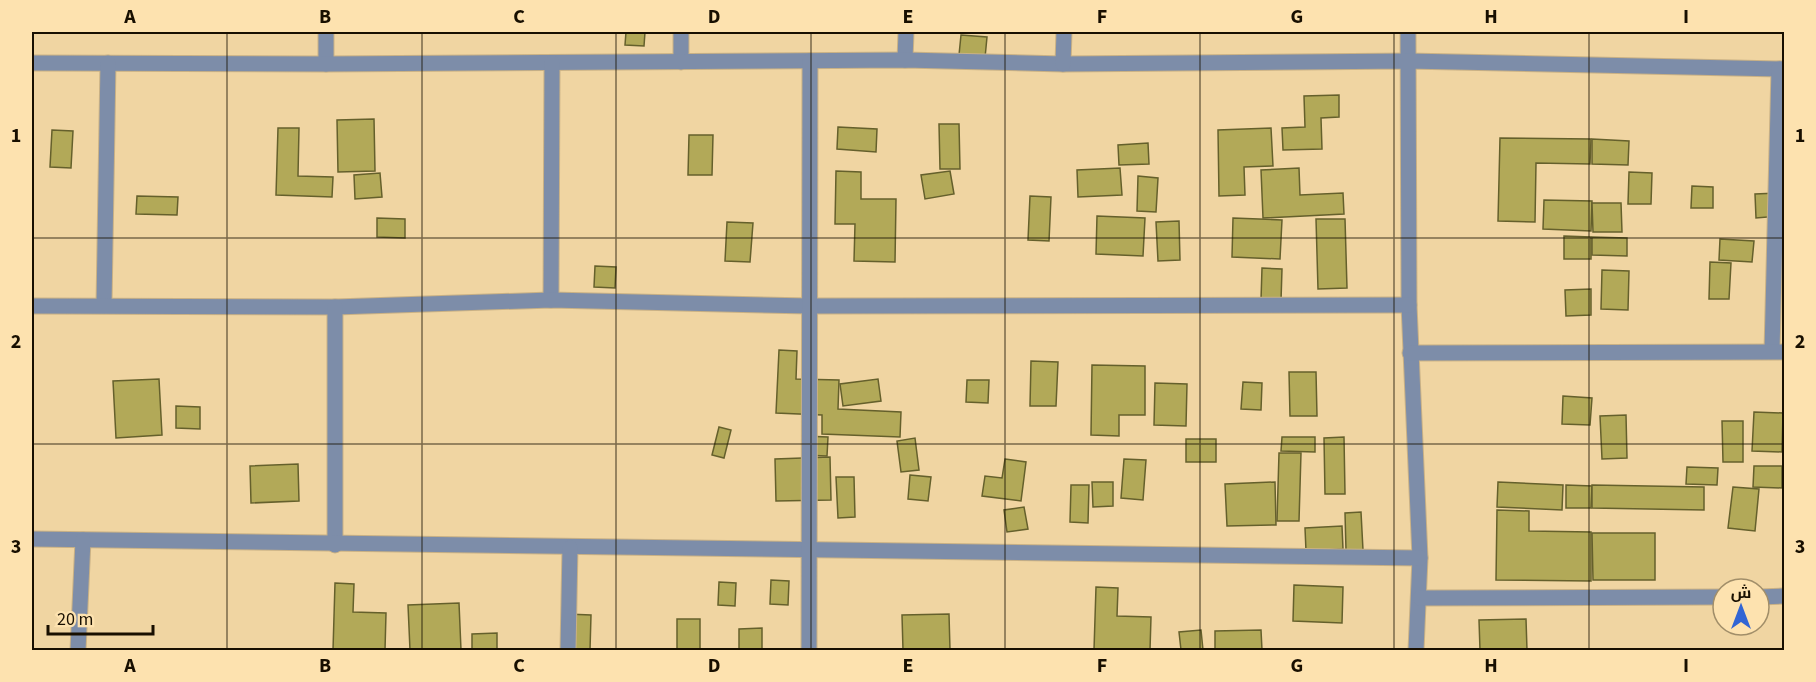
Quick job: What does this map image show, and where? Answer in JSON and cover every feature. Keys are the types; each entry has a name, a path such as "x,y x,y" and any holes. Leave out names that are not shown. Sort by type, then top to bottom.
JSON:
{"street":[{"path":"326,32 326,64"},
{"path":"681,32 681,62"},
{"path":"905,60 906,32"},
{"path":"1063,64 1064,32"},
{"path":"1408,32 1410,353 1420,558 1416,651"},
{"path":"32,63 326,64 905,60 1063,64 1408,61 1782,69 1778,351 1410,353"},
{"path":"809,651 810,61"},
{"path":"104,305 108,63"},
{"path":"551,300 552,63"},
{"path":"32,306 335,307 551,300 809,306 1409,304"},
{"path":"335,307 335,545"},
{"path":"32,539 335,545 1420,558"},
{"path":"78,651 83,540"},
{"path":"568,651 570,548"},
{"path":"1420,598 1711,597"}],"building":[{"path":"626,32 645,32 644,46 625,45"},
{"path":"961,35 987,37 985,58 959,55"},
{"path":"1339,95 1339,117 1321,118 1322,149 1283,150 1282,128 1305,127 1304,96"},
{"path":"374,119 375,171 338,172 337,120"},
{"path":"939,124 959,124 960,169 940,169"},
{"path":"838,127 877,129 876,152 837,149"},
{"path":"278,128 299,128 298,176 333,177 332,197 276,195"},
{"path":"1271,128 1273,166 1244,167 1245,195 1219,196 1218,130"},
{"path":"52,130 73,131 71,168 50,167"},
{"path":"689,135 713,135 712,175 688,175"},
{"path":"1500,138 1591,139 1590,164 1536,163 1535,222 1498,221"},
{"path":"1592,139 1629,141 1628,165 1592,164"},
{"path":"1148,143 1149,164 1119,165 1118,145"},
{"path":"1120,168 1122,195 1078,197 1077,170"},
{"path":"1299,168 1300,195 1343,193 1344,214 1263,218 1261,170"},
{"path":"836,171 861,172 861,199 896,199 895,262 854,261 855,224 835,224"},
{"path":"950,171 954,194 925,199 921,175"},
{"path":"1629,172 1652,173 1651,204 1628,204"},
{"path":"380,173 382,197 355,199 354,175"},
{"path":"1138,176 1158,178 1156,212 1137,211"},
{"path":"1692,186 1713,187 1713,208 1691,208"},
{"path":"1778,193 1779,216 1756,218 1755,194"},
{"path":"137,196 178,197 177,215 136,214"},
{"path":"1030,196 1051,197 1049,241 1028,240"},
{"path":"1544,200 1592,201 1591,231 1543,229"},
{"path":"1592,203 1621,203 1622,232 1593,232"},
{"path":"1097,216 1145,218 1143,256 1096,254"},
{"path":"377,218 405,219 405,238 377,237"},
{"path":"1233,218 1282,220 1280,259 1232,257"},
{"path":"1316,219 1345,219 1347,288 1318,289"},
{"path":"1179,221 1180,260 1158,261 1156,222"},
{"path":"727,222 753,223 750,262 725,261"},
{"path":"1564,236 1591,237 1591,259 1564,259"},
{"path":"1592,237 1627,238 1627,256 1592,255"},
{"path":"1720,239 1754,241 1752,262 1719,260"},
{"path":"1710,262 1731,263 1729,299 1709,299"},
{"path":"595,266 616,267 615,288 594,287"},
{"path":"1262,268 1282,269 1281,301 1261,300"},
{"path":"1602,270 1629,271 1628,310 1601,309"},
{"path":"1591,289 1591,315 1566,316 1565,290"},
{"path":"779,350 797,351 796,379 839,380 838,409 901,412 900,437 822,434 822,415 776,413"},
{"path":"1031,361 1058,362 1056,406 1030,406"},
{"path":"1092,365 1145,366 1145,415 1119,415 1119,436 1091,435"},
{"path":"1289,372 1316,372 1317,416 1290,416"},
{"path":"159,379 162,435 116,438 113,381"},
{"path":"878,379 881,401 843,406 840,384"},
{"path":"967,380 989,380 988,403 966,402"},
{"path":"1243,382 1262,383 1261,410 1241,409"},
{"path":"1155,383 1187,384 1186,426 1154,425"},
{"path":"1563,396 1592,398 1590,425 1562,424"},
{"path":"176,406 200,407 200,429 176,428"},
{"path":"1754,412 1783,413 1782,452 1752,451"},
{"path":"1626,415 1627,458 1602,459 1600,416"},
{"path":"1722,421 1743,421 1743,462 1723,462"},
{"path":"719,427 731,430 724,458 712,455"},
{"path":"802,436 828,437 827,456 802,455"},
{"path":"1282,437 1315,437 1315,452 1281,451"},
{"path":"1344,437 1345,494 1325,494 1324,438"},
{"path":"915,438 919,470 901,472 897,441"},
{"path":"1186,439 1216,439 1216,462 1186,462"},
{"path":"1279,453 1301,453 1299,521 1277,521"},
{"path":"830,457 831,500 776,501 775,459"},
{"path":"1005,459 1026,462 1021,501 982,496 985,476 1002,478"},
{"path":"1124,459 1146,460 1143,500 1121,498"},
{"path":"298,464 299,501 251,503 250,466"},
{"path":"1754,466 1782,466 1782,488 1753,487"},
{"path":"1687,467 1718,468 1717,485 1686,484"},
{"path":"910,475 931,477 928,501 908,499"},
{"path":"836,477 854,477 855,517 838,518"},
{"path":"1092,482 1113,482 1113,506 1093,507"},
{"path":"1275,482 1276,525 1227,526 1225,484"},
{"path":"1498,482 1563,485 1562,510 1497,507"},
{"path":"1071,485 1089,485 1088,523 1070,522"},
{"path":"1566,485 1592,486 1591,508 1566,508"},
{"path":"1592,485 1704,487 1704,510 1592,508"},
{"path":"1733,487 1759,489 1755,531 1728,528"},
{"path":"1024,507 1028,529 1007,532 1004,510"},
{"path":"1497,510 1529,511 1529,531 1591,532 1591,581 1496,580"},
{"path":"1361,512 1363,550 1346,550 1345,513"},
{"path":"1342,526 1343,549 1306,551 1305,528"},
{"path":"1592,533 1655,533 1655,580 1593,580"},
{"path":"771,580 789,581 788,605 770,604"},
{"path":"719,582 736,583 735,606 718,605"},
{"path":"335,583 354,584 353,612 386,613 385,650 333,650"},
{"path":"1294,585 1343,587 1342,623 1293,621"},
{"path":"1096,587 1118,588 1117,616 1151,617 1150,650 1094,650"},
{"path":"459,603 461,650 410,650 408,605"},
{"path":"566,614 591,615 590,650 566,650"},
{"path":"949,614 950,650 903,650 902,615"},
{"path":"677,619 700,619 700,650 677,650"},
{"path":"1526,619 1527,650 1480,650 1479,620"},
{"path":"762,628 762,650 739,650 739,629"},
{"path":"1201,630 1203,650 1181,650 1179,632"},
{"path":"1261,630 1262,650 1215,650 1215,631"},
{"path":"497,633 497,650 472,650 472,634"}]}
